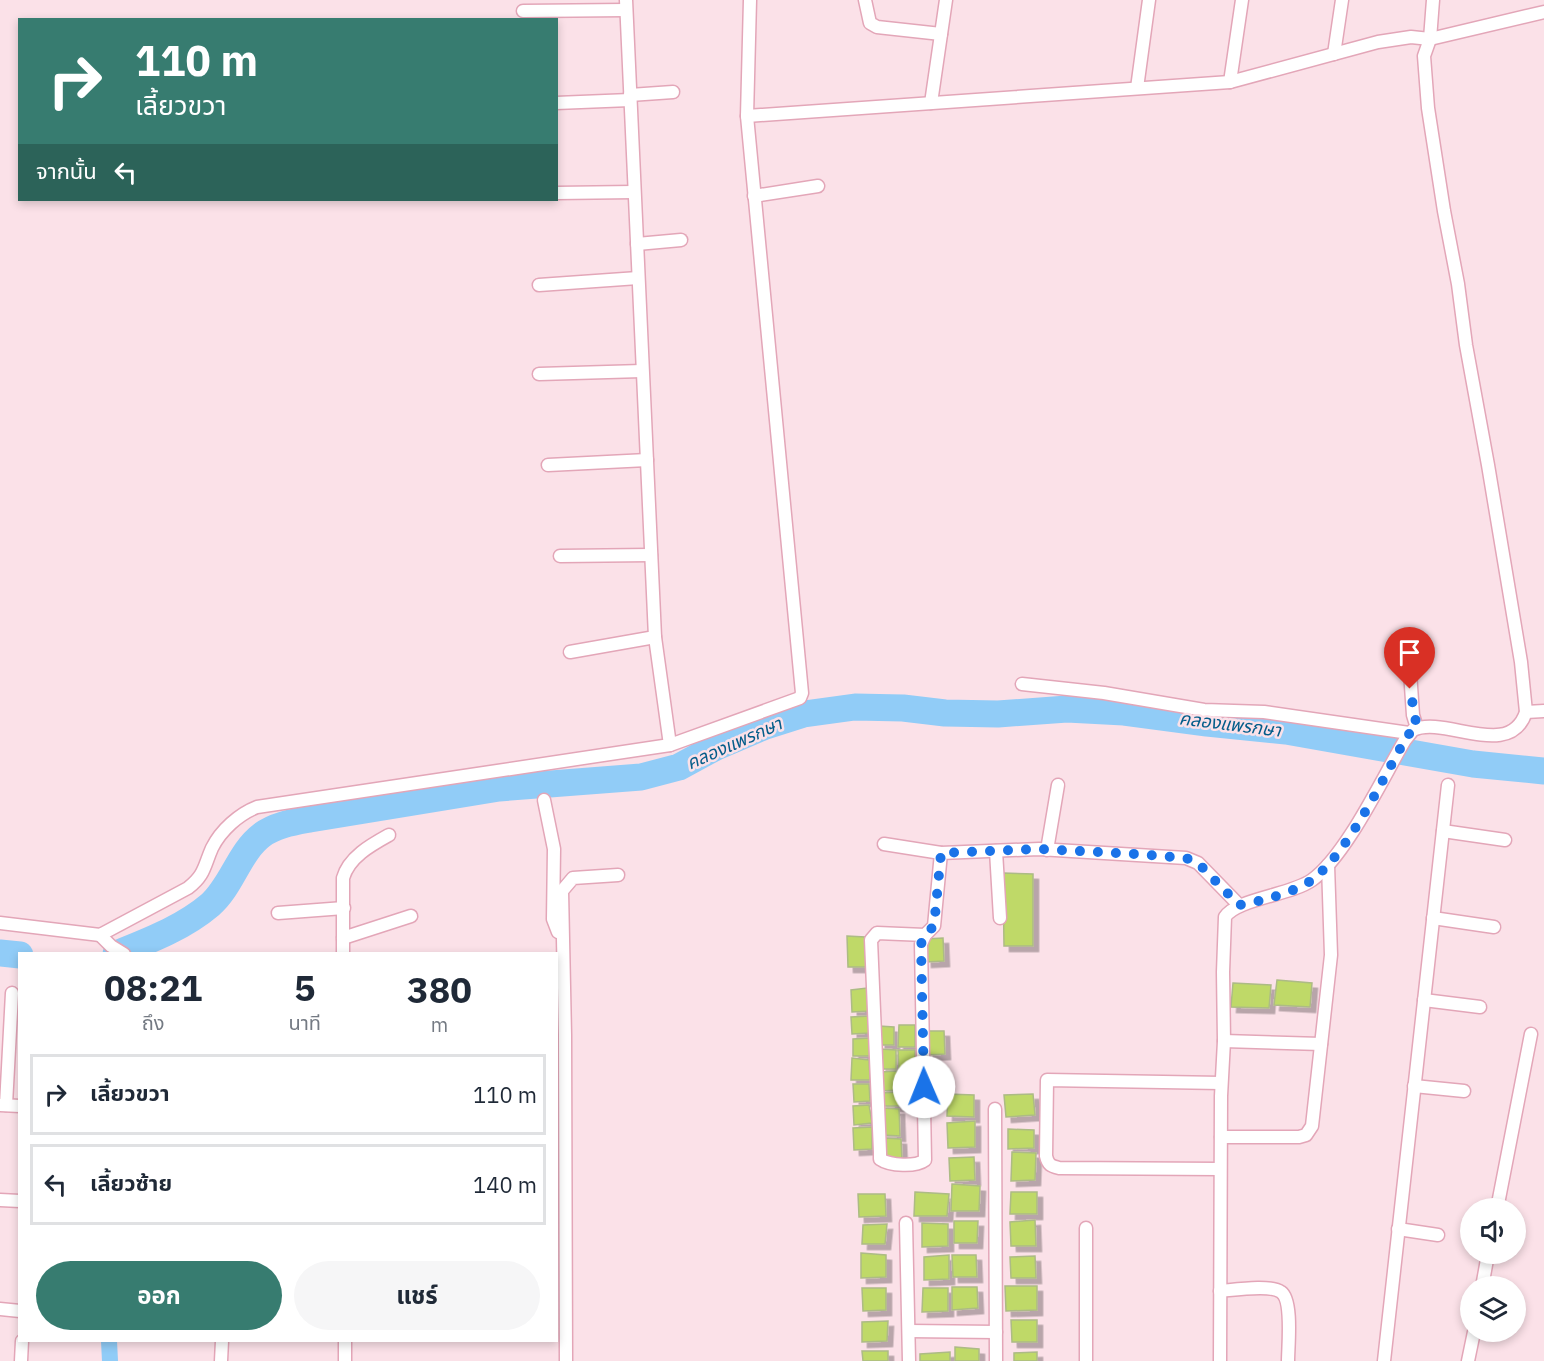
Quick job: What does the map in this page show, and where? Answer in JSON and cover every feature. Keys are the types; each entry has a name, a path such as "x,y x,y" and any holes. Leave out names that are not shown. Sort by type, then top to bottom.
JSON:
{"street":[{"path":"0,923 100,935 199,880 213,846 245,812 257,807 670,745 800,698 802,693 747,116 750,0"},
{"path":"866,0 870,23 877,27 941,34"},
{"path":"931,103 946,0"},
{"path":"1137,88 1149,0"},
{"path":"1230,82 1242,0"},
{"path":"1334,54 1342,0"},
{"path":"1022,684 1104,693 1204,710 1264,712 1411,734 1436,727 1476,734 1502,735 1517,726 1523,719 1526,712 1521,662 1428,108 1424,56 1430,39 1433,0"},
{"path":"523,11 626,5 655,637 670,745"},
{"path":"747,116 1230,82 1378,42 1410,37 1430,39 1544,12"},
{"path":"558,103 630,98 673,92"},
{"path":"754,196 818,186"},
{"path":"558,193 634,192"},
{"path":"637,243 681,240"},
{"path":"538,285 638,278"},
{"path":"539,374 642,371"},
{"path":"548,465 646,460"},
{"path":"560,556 651,555"},
{"path":"570,652 655,637"},
{"path":"1220,1361 1220,1169 1225,916 1229,910 1239,905 1298,887 1311,880 1328,865 1358,822 1411,734 1413,715 1409,657"},
{"path":"1526,712 1544,711"},
{"path":"1047,850 1058,785"},
{"path":"1384,1361 1448,785"},
{"path":"544,800 554,849 553,919 562,936"},
{"path":"1443,831 1505,840"},
{"path":"344,952 346,870 361,853 389,835"},
{"path":"884,844 941,853 1047,850 1186,858 1198,863 1239,905"},
{"path":"996,851 1000,918"},
{"path":"925,935 877,933 871,940 880,1159 885,1162 919,1164 925,1160 921,957 922,939 934,926 941,853"},
{"path":"1221,1137 1299,1137 1310,1131 1312,1126 1332,942 1328,865"},
{"path":"566,1361 562,891 566,885 578,877 618,875"},
{"path":"278,913 344,908"},
{"path":"343,938 411,916"},
{"path":"1433,918 1494,927"},
{"path":"100,935 121,952"},
{"path":"12,993 3,1105 18,1106"},
{"path":"1424,1000 1480,1007"},
{"path":"1499,1198 1531,1034"},
{"path":"1224,1041 1320,1044"},
{"path":"1220,1169 1059,1168 1051,1167 1047,1163 1046,1156 1047,1080 1221,1083"},
{"path":"1414,1086 1464,1091"},
{"path":"995,1108 996,1361"},
{"path":"0,1200 18,1201"},
{"path":"906,1222 909,1361"},
{"path":"1086,1228 1086,1361"},
{"path":"1398,1229 1437,1235"},
{"path":"1220,1291 1270,1288 1281,1292 1285,1297 1288,1312 1288,1361"},
{"path":"0,1309 18,1311"},
{"path":"909,1331 996,1332"},
{"path":"21,1361 22,1342"},
{"path":"221,1361 222,1342"},
{"path":"345,1342 345,1361"},
{"path":"1468,1361 1471,1342"}],"building":[{"path":"1003,873 1033,874 1033,946 1004,946"},
{"path":"847,936 865,937 866,967 848,967"},
{"path":"943,938 944,961 926,962 925,939"},
{"path":"1277,980 1312,983 1310,1007 1274,1005"},
{"path":"1233,983 1271,985 1269,1008 1231,1007"},
{"path":"867,988 869,1011 852,1012 851,990"},
{"path":"869,1016 869,1033 852,1034 851,1017"},
{"path":"899,1025 915,1025 915,1047 898,1047"},
{"path":"879,1026 894,1027 894,1045 880,1045"},
{"path":"927,1031 944,1031 945,1054 928,1055"},
{"path":"870,1038 871,1056 853,1056 853,1039"},
{"path":"880,1049 896,1050 896,1069 881,1069"},
{"path":"898,1050 915,1050 915,1069 899,1070"},
{"path":"852,1058 869,1060 870,1080 851,1080"},
{"path":"897,1071 897,1090 881,1091 881,1072"},
{"path":"916,1072 917,1090 900,1091 899,1073"},
{"path":"853,1084 869,1084 870,1101 854,1102"},
{"path":"899,1092 899,1106 881,1106 882,1093"},
{"path":"948,1094 974,1095 974,1117 947,1116"},
{"path":"1033,1094 1035,1115 1006,1117 1004,1095"},
{"path":"869,1105 872,1123 854,1125 853,1106"},
{"path":"882,1108 899,1109 900,1136 882,1135"},
{"path":"975,1121 975,1147 948,1148 947,1123"},
{"path":"872,1127 872,1149 854,1150 853,1128"},
{"path":"1008,1129 1034,1130 1034,1148 1008,1149"},
{"path":"884,1138 901,1139 902,1160 885,1159"},
{"path":"1012,1152 1036,1153 1035,1180 1011,1181"},
{"path":"974,1157 975,1180 950,1181 949,1158"},
{"path":"952,1184 980,1186 979,1211 951,1211"},
{"path":"915,1192 949,1194 947,1216 914,1216"},
{"path":"1011,1192 1037,1192 1037,1214 1010,1214"},
{"path":"858,1194 885,1194 886,1216 859,1217"},
{"path":"1035,1220 1036,1246 1011,1246 1010,1222"},
{"path":"954,1221 978,1221 977,1243 954,1243"},
{"path":"922,1223 948,1224 948,1246 922,1247"},
{"path":"887,1224 885,1244 862,1244 863,1225"},
{"path":"861,1253 886,1255 886,1277 861,1278"},
{"path":"949,1255 949,1279 924,1280 924,1257"},
{"path":"952,1255 976,1255 977,1277 953,1277"},
{"path":"1035,1256 1036,1278 1011,1278 1010,1257"},
{"path":"1005,1286 1037,1286 1037,1310 1006,1311"},
{"path":"952,1287 977,1287 978,1308 952,1310"},
{"path":"862,1288 886,1288 886,1310 863,1311"},
{"path":"923,1288 948,1288 948,1311 922,1312"},
{"path":"1011,1320 1037,1320 1037,1342 1012,1342"},
{"path":"888,1321 887,1341 862,1342 862,1322"},
{"path":"955,1347 979,1349 979,1361 955,1361"},
{"path":"862,1351 888,1351 888,1361 863,1361"},
{"path":"950,1352 950,1361 920,1361 920,1354"},
{"path":"1037,1352 1037,1361 1014,1361 1014,1353"}],"waterway":[{"name":"คลองแพรกษา","path":"121,952 153,939 200,913 218,897 254,842 279,826 499,788 641,777 679,767 716,747 763,727 804,714 855,707 998,714 1067,709 1124,712 1286,731 1473,764 1544,771"},
{"name":"คลองแพรกษา","path":"0,953 18,955"},
{"path":"109,1342 110,1361"}],"route":[{"path":"924,1087 921,944 922,939 934,926 941,853 1039,849 1186,858 1198,863 1239,905 1277,895 1311,880 1328,865 1358,822 1405,740 1417,728 1410,689"}]}
